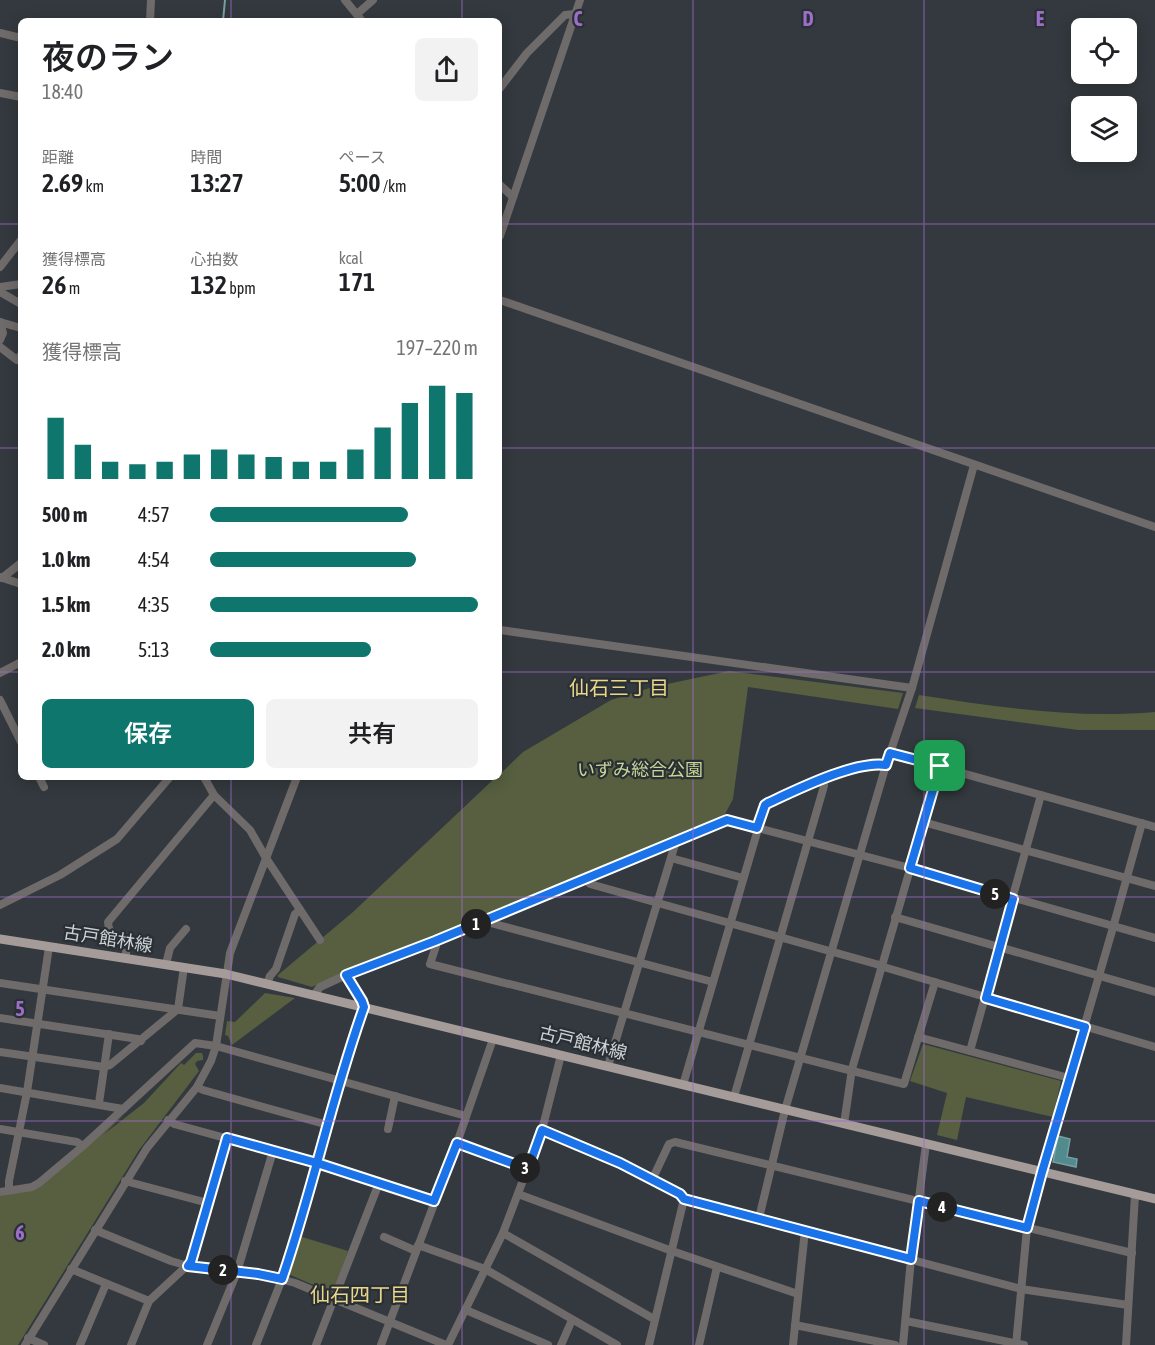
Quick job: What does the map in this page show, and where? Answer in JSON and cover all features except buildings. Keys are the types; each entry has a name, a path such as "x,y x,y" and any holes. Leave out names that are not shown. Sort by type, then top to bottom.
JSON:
{"main road":[{"name":"古戸館林線","path":"0,939 226,974 1155,1199"}],"street":[{"path":"150,18 152,0"},
{"path":"345,0 360,18 373,0"},
{"path":"502,230 575,14 577,2"},
{"path":"502,85 527,53 565,15 575,14"},
{"path":"0,33 18,37"},
{"path":"0,93 18,96"},
{"path":"502,187 513,197"},
{"path":"0,267 18,244"},
{"path":"0,290 18,285"},
{"path":"0,290 18,302"},
{"path":"502,301 1155,527"},
{"path":"0,322 18,327"},
{"path":"0,322 3,333 0,340"},
{"path":"0,347 18,359"},
{"path":"759,1218 785,1110 886,765 912,688 974,465"},
{"path":"1,578 18,565"},
{"path":"1,578 18,583"},
{"path":"502,630 912,688"},
{"path":"0,673 18,664"},
{"path":"0,700 18,732"},
{"path":"890,753 1155,827"},
{"path":"683,1085 765,805 824,779 866,766 886,765"},
{"path":"844,1124 852,1069 940,766"},
{"path":"734,1097 824,786 824,779"},
{"path":"40,780 44,787"},
{"path":"0,905 60,875 117,839 167,780"},
{"path":"206,780 214,795 250,830 320,940"},
{"path":"44,1345 26,1342 125,1181 168,1120 197,1087 211,1061 216,1046 230,953 296,780"},
{"path":"126,958 126,946 109,929 108,922 214,795"},
{"path":"970,1052 1041,795"},
{"path":"314,995 320,987 346,975 435,941 727,820 910,868 1155,938"},
{"path":"923,822 1155,886"},
{"path":"906,1321 1019,1344 1027,1228 1142,823"},
{"path":"608,1066 676,841"},
{"path":"671,858 742,878"},
{"path":"586,878 590,885 780,937 1155,1047"},
{"path":"267,984 276,969 296,914 300,910"},
{"path":"895,917 1155,992"},
{"path":"483,921 713,982"},
{"path":"165,964 170,948 186,929"},
{"path":"435,941 436,946 430,964 904,1084 935,982"},
{"path":"49,947 27,1092 4,1191 35,1186 83,1146 190,1046 200,1043 466,1116"},
{"path":"0,1052 104,1067 118,1061 178,1009 184,967"},
{"path":"256,1345 282,1279 364,1007 346,975"},
{"path":"0,983 220,1016"},
{"path":"0,1018 138,1038 141,1041"},
{"path":"99,1103 109,1034"},
{"path":"918,1037 1069,1078"},
{"path":"381,1345 457,1143 493,1038"},
{"path":"95,1230 188,1266 282,1279 335,1298 447,1345 503,1233 542,1130 561,1055"},
{"path":"197,1087 328,1125"},
{"path":"0,1088 99,1103 123,1109"},
{"path":"388,1129 395,1096"},
{"path":"168,1120 174,1124 317,1163 434,1201"},
{"path":"0,1129 77,1142 83,1146"},
{"path":"542,1130 620,1163 680,1194 684,1199 1021,1289 1128,1305"},
{"path":"131,1345 149,1301 191,1262 227,1138"},
{"path":"652,1180 672,1142 1132,1253"},
{"path":"457,1143 528,1169"},
{"path":"903,1345 911,1259 926,1144"},
{"path":"207,1345 237,1272 273,1151"},
{"path":"125,1181 208,1203"},
{"path":"316,1345 379,1183"},
{"path":"518,1194 672,1251 798,1294"},
{"path":"1126,1345 1135,1194"},
{"path":"648,1345 684,1199"},
{"path":"793,1345 805,1230"},
{"path":"503,1233 654,1319"},
{"path":"384,1237 485,1269 613,1344"},
{"path":"699,1345 717,1267"},
{"path":"71,1269 149,1301"},
{"path":"80,1345 106,1284"},
{"path":"466,1310 548,1345"},
{"path":"561,1345 572,1320"},
{"path":"795,1325 895,1345"}],"green space":[{"name":"いずみ総合公園","path":"729,671 903,693 898,709 748,687 733,799 725,814 712,822 442,936 345,972 312,987 278,977 353,912 493,780 502,780 502,772 523,752 611,700 653,687"},
{"path":"919,695 1066,713 1155,712 1155,730 1078,730 915,708"},
{"path":"265,993 295,998 232,1045 228,1036 225,1035 227,1021 235,1022"},
{"path":"923,1044 1061,1081 1053,1117 966,1097 957,1140 937,1135 947,1093 910,1081"},
{"path":"196,1053 202,1053 203,1056 203,1060 195,1064 199,1071 139,1150 18,1345 0,1345 0,1196 38,1188 125,1114 103,1135 144,1103 181,1063 184,1065"},
{"path":"299,1236 348,1251 334,1291 330,1292 288,1274"}],"water":[{"path":"1058,1136 1070,1139 1067,1157 1077,1159 1076,1167 1053,1162"}],"waterway":[{"path":"223,18 225,0"}],"district":[{"name":"仙石三丁目","path":"619,688"},
{"name":"仙石四丁目","path":"360,1295"}],"route":[{"path":"940,766 890,753 886,765 877,764 835,775 768,803 765,805 757,828 727,820 435,941 346,975 364,1007 317,1163 307,1201 282,1279 188,1266 227,1138 317,1163 434,1201 457,1143 528,1169 542,1130 620,1163 680,1194 684,1199 911,1259 919,1201 1027,1228 1085,1027 986,998 1013,899 910,868 940,766"}]}
